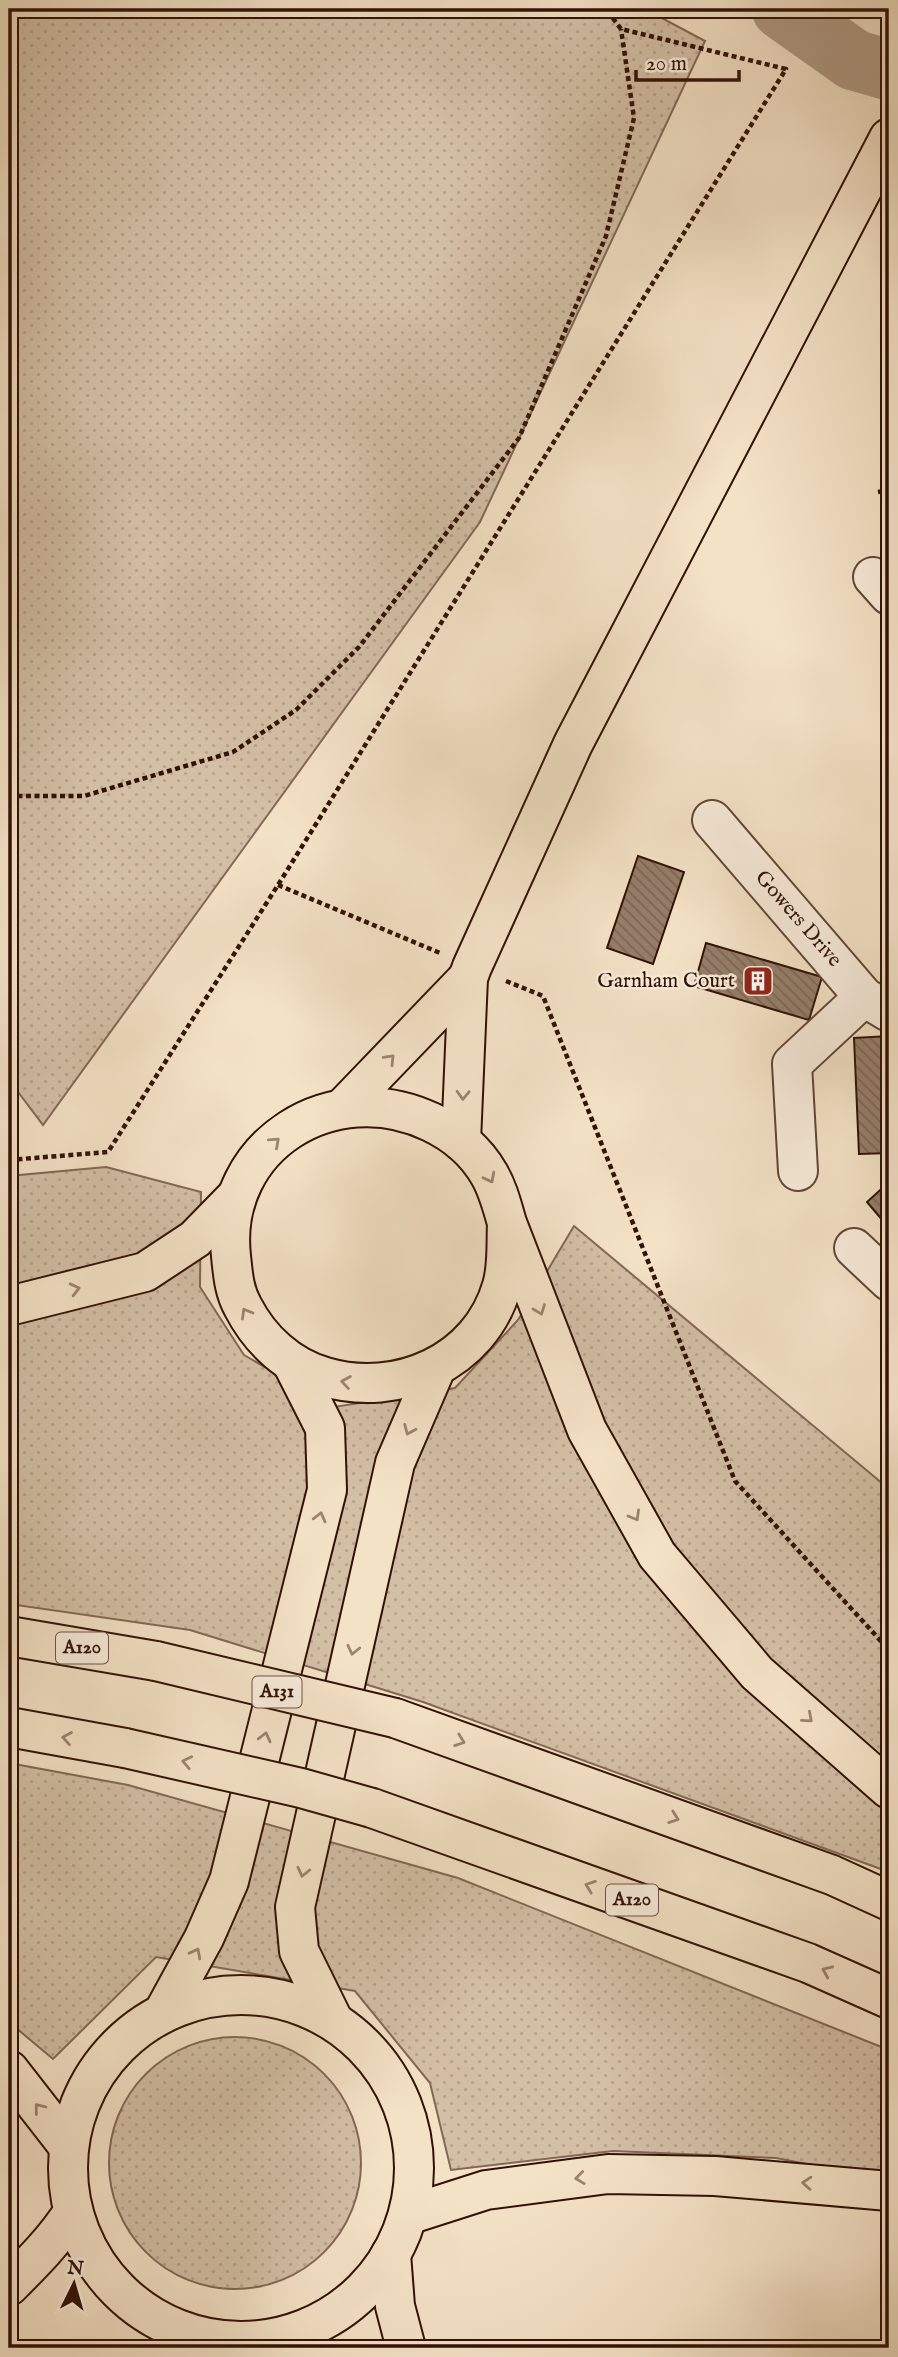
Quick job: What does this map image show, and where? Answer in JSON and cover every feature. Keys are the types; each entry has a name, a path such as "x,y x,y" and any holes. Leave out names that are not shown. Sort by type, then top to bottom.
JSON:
{"main road":[{"path":"343,1108 470,972 573,744 889,138"},
{"path":"461,1141 470,972"},
{"path":"507,1223 506,1272 493,1308 481,1328 467,1344 436,1368 404,1380 379,1385 346,1383 312,1374 292,1363 267,1341 251,1322 234,1285 228,1234 236,1197 247,1175 275,1141 305,1121 324,1112 343,1108 384,1107 410,1112 447,1129 488,1173 500,1197 507,1223 587,1430 657,1555 757,1673 889,1789"},
{"path":"9,1306 145,1272 195,1239 236,1197"},
{"name":"A131","path":"163,2013 204,1938 229,1881 327,1490 325,1427 292,1363"},
{"path":"333,2020 299,1951 296,1907 395,1463 436,1368"},
{"name":"A120","path":"9,1636 156,1661 395,1718 819,1871 889,1901"},
{"name":"A120","path":"9,1727 125,1748 301,1788 372,1808 808,1963 889,2000"},
{"path":"231,1995 267,1996 301,2005 333,2020 356,2037 375,2057 391,2080 403,2105 415,2160 414,2187 408,2215 391,2254 365,2289 330,2316 281,2343 208,2344 156,2318 127,2298 104,2273 92,2254 74,2212 68,2179 69,2147 74,2119 81,2101 99,2068 117,2046 163,2013 196,2000 231,1995"},
{"path":"9,2070 69,2147"},
{"path":"408,2215 486,2190 608,2174 715,2176 889,2191"},
{"path":"9,2286 42,2254 74,2212"},
{"path":"391,2254 395,2306 406,2348"}],"street":[{"name":"Gowers Drive","path":"712,820 877,1005"},
{"path":"798,1171 792,1064 877,1005"},
{"path":"854,1248 889,1281"}],"path":[{"path":"9,796 84,796 233,752 296,710 359,647 519,438 606,236 634,118 621,29 606,9"},
{"path":"9,1160 107,1152 278,885 786,69 621,29"},
{"path":"878,492 889,490"},
{"path":"278,885 470,972 543,996 735,1481 889,1650"}],"shaded area":[{"path":"9,9 645,9 705,41 480,522 43,1125 9,1080"},
{"path":"106,1167 201,1192 200,1287 244,1355 334,1407 455,1388 518,1320 574,1226 889,1489 889,1872 423,1702 190,1630 9,1604 9,1176"},
{"path":"9,1763 128,1785 458,1878 889,2050 889,2180 776,2158 613,2151 451,2170 430,2083 355,1991 156,1957 53,2059 9,2022"},
{"path":"223,2037 247,2037 283,2046 305,2058 324,2074 340,2093 352,2115 359,2138 359,2188 352,2211 340,2233 324,2252 305,2268 283,2280 247,2289 223,2289 187,2280 165,2268 138,2243 130,2233 114,2200 109,2175 109,2151 118,2115 130,2093 155,2066 165,2058 198,2042"}],"building":[{"path":"638,856 684,872 653,964 607,948"},
{"name":"Garnham Court","path":"706,943 822,977 809,1020 694,986"},
{"path":"889,1036 889,1153 859,1154 854,1038"},
{"path":"889,1182 889,1228 867,1202"}],"waterway":[{"path":"782,9 854,60 889,70"}],"place":[{"name":"Garnham Court","path":"758,981"}]}
